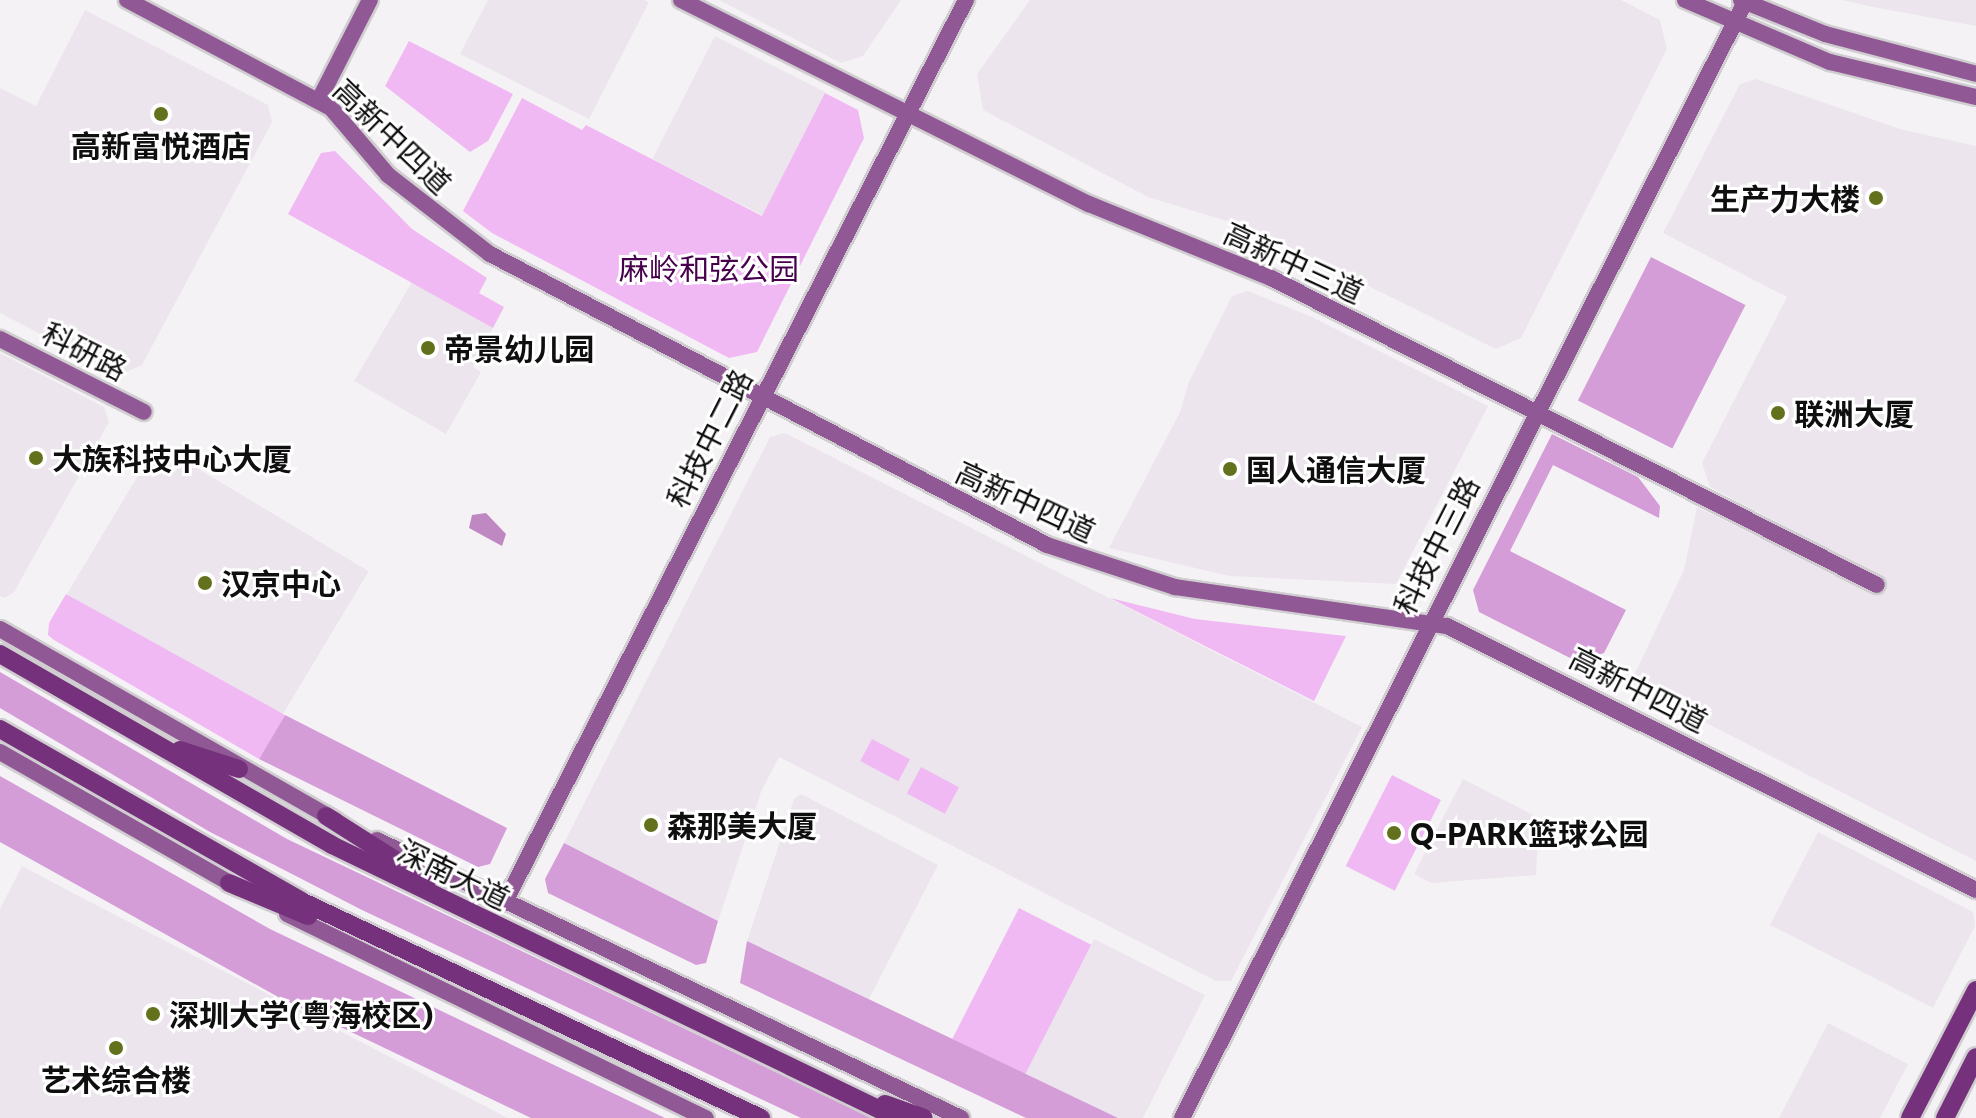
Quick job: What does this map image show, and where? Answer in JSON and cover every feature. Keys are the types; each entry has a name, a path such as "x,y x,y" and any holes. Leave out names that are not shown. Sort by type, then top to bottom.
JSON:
{"main road":[{"name":"高新中四道","path":"127,0 319,100 388,175 457,232 761,398 1047,545 1114,571 1218,595 1430,620 1463,632 1976,890"},
{"path":"319,100 370,0"},
{"name":"高新中三道","path":"681,0 904,115 1116,216 1271,278 1877,585"},
{"name":"科技中二路","path":"505,902 904,115 966,0"},
{"path":"1685,0 1734,24 1830,62 1976,97"},
{"path":"1744,1 1825,34 1976,74"},
{"name":"科技中三路","path":"1182,1118 1744,1"},
{"name":"科研路","path":"0,339 144,412"},
{"path":"0,629 239,769 326,816 961,1118"},
{"name":"深南大道","path":"0,654 332,845 897,1118"},
{"path":"0,729 275,887 462,979 761,1118"},
{"path":"143,738 239,769"},
{"path":"0,742 55,761"},
{"path":"0,752 229,883 334,939 706,1118"},
{"path":"326,816 507,932"},
{"path":"229,883 462,979"},
{"path":"1910,1118 1976,990"},
{"path":"1945,1118 1976,1057"},
{"path":"1935,1069 1963,1083"},
{"path":"823,1081 924,1118"}],"shaded area":[{"path":"488,0 649,2 589,119 460,54"},
{"path":"719,0 901,0 863,56 841,63"},
{"path":"1030,0 1621,0 1660,20 1667,49 1521,338 1496,349 1253,229 1148,197 983,110 977,74"},
{"path":"1842,0 1976,0 1976,26 1873,7"},
{"path":"85,10 268,105 272,122 142,365 120,375 0,313 0,88 36,106"},
{"path":"715,36 825,92 763,215 652,159"},
{"path":"1756,79 1900,129 1976,146 1976,861 1630,684 1684,570 1697,507 1777,546 1788,528 1710,487 1702,463 1787,297 1663,233 1740,84"},
{"path":"1651,257 1745,305 1672,449 1578,400"},
{"name":"帝景幼儿园","path":"412,282 493,328 473,367 481,372 446,434 354,381"},
{"name":"国人通信大厦","path":"1248,291 1312,317 1488,406 1396,584 1230,576 1109,548 1180,412 1189,382 1232,296"},
{"path":"0,353 104,407 109,422 14,592 5,598 0,596"},
{"path":"785,433 1362,727 1231,981 1216,981 779,757 761,792 718,921 564,843 770,437"},
{"path":"1552,434 1638,477 1660,506 1659,518 1553,465 1510,551 1626,610 1604,653 1578,662 1479,612 1473,590"},
{"name":"汉京中心","path":"157,444 369,571 279,721 67,594"},
{"path":"486,513 506,534 502,546 469,528 472,515"},
{"path":"0,672 287,839 872,1118 801,1118 362,910 210,832 0,708"},
{"path":"285,715 507,828 490,864 478,867 259,759"},
{"path":"0,776 270,929 665,1118 531,1118 280,998 0,842"},
{"path":"1463,779 1539,818 1536,875 1431,883 1414,874"},
{"path":"801,794 938,865 869,999 747,941 794,799"},
{"path":"1818,832 1973,912 1975,926 1933,1008 1770,925"},
{"path":"564,843 718,921 706,963 696,965 548,893 545,879"},
{"name":"深圳大学(粤海校区)","path":"22,866 508,1118 0,1118 0,909"},
{"path":"1094,939 1205,995 1143,1118 1118,1118 1024,1073"},
{"path":"747,941 1118,1118 1026,1118 740,983"},
{"path":"1828,1023 1908,1064 1880,1118 1779,1118"}],"green space":[{"path":"409,41 513,94 488,141 470,152 385,86"},
{"name":"麻岭和弦公园","path":"825,93 858,110 864,138 757,352 729,358 492,233 463,211 522,98 582,130 586,125 762,216"},
{"path":"335,151 412,229 487,278 479,293 504,307 493,328 288,214 321,153"},
{"path":"66,594 285,715 259,759 48,635 49,623"},
{"path":"1110,598 1195,619 1346,636 1314,701"},
{"path":"872,739 910,759 898,781 860,761"},
{"path":"921,767 959,787 945,814 907,793"},
{"name":"Q-PARK篮球公园","path":"1392,775 1441,800 1395,891 1346,866"},
{"path":"1019,908 1091,945 1024,1076 952,1039"}],"place":[{"name":"高新富悦酒店","path":"161,114"},
{"name":"生产力大楼","path":"1876,198"},
{"name":"帝景幼儿园","path":"428,348"},
{"name":"联洲大厦","path":"1778,413"},
{"name":"大族科技中心大厦","path":"36,458"},
{"name":"国人通信大厦","path":"1230,469"},
{"name":"汉京中心","path":"205,583"},
{"name":"森那美大厦","path":"651,825"},
{"name":"Q-PARK篮球公园","path":"1394,833"},
{"name":"深圳大学(粤海校区)","path":"153,1014"},
{"name":"艺术综合楼","path":"116,1048"}]}
